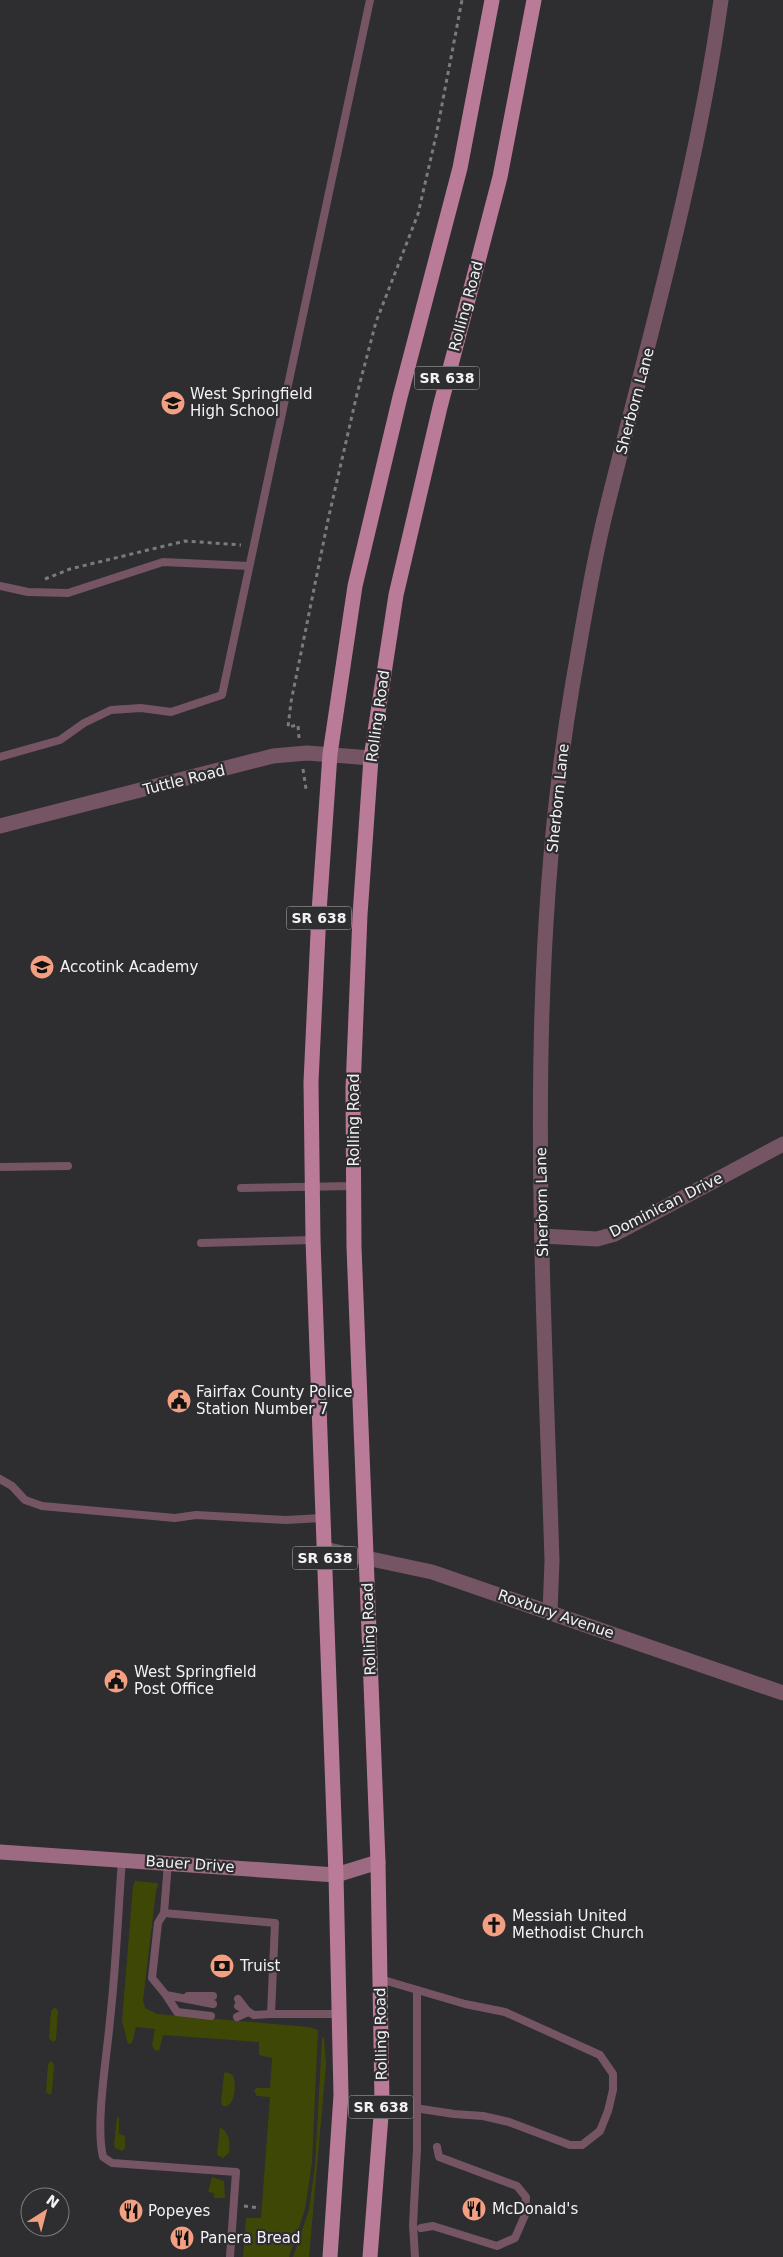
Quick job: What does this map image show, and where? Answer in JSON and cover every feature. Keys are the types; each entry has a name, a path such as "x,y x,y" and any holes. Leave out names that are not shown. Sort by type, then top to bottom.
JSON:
{"main road":[{"name":"SR 638","path":"330,2257 341,2095 336,1875 313,1240 311,1082 319,912 330,754 355,586 400,397 460,168 492,0"},
{"name":"Rolling Road","path":"370,2257 382,2103 378,1862 354,1247 354,1060 360,914 371,758 396,594 440,407 500,177 534,0"}],"street":[{"name":"Sherborn Lane","path":"550,1612 552,1561 542,1236 540,1091 542,988 549,882 564,742 573,683 605,515 656,317 691,167 715,43 721,0"},
{"name":"Tuttle Road","path":"0,826 273,756 302,753 371,758"},
{"name":"Dominican Drive","path":"542,1236 597,1239 615,1234 783,1144"},
{"name":"Roxbury Avenue","path":"324,1549 432,1572 783,1694"},
{"name":"Bauer Drive","path":"0,1852 336,1875 378,1862"}],"lane":[{"path":"0,757 60,740 84,723 111,710 141,708 170,712 222,695 249,566 249,546 370,0"},
{"path":"0,586 28,592 68,593 163,562 249,566"},
{"path":"0,1167 68,1166"},
{"path":"241,1188 354,1186"},
{"path":"200,1242 313,1240"},
{"path":"0,1479 12,1486 25,1500 42,1506 175,1518 196,1515 285,1520 323,1518"},
{"path":"122,1860 100,2145 103,2157 112,2163 236,2172 230,2257"},
{"path":"168,1863 164,1913 158,1923 152,1978 177,2012 211,2016"},
{"path":"164,1913 275,1923 271,2014"},
{"path":"380,1979 465,2004 505,2012 600,2055 613,2074 613,2090 600,2130 582,2145 570,2145 510,2122 483,2116 382,2103"},
{"path":"415,2257 413,2225 418,2108 417,1990"},
{"path":"166,1995 213,2000"},
{"path":"238,2002 254,2015 339,2014"},
{"path":"237,2017 248,2012"},
{"path":"421,2228 433,2226 497,2246 515,2238 525,2215 526,2197 517,2186 439,2157 437,2147"}],"path":[{"path":"306,789 298,725 288,727 291,702 328,520 357,394 376,322 418,214 436,136 462,0"},
{"path":"41,580 70,570 185,540 249,546"}],"green space":[{"path":"135,1881 157,1883 158,1885 143,2000 145,2008 157,2014 308,2027 318,2030 312,2163 305,2209 289,2257 243,2257 246,2218 261,2218 270,2097 257,2096 254,2091 256,2088 270,2088 272,2058 259,2055 259,2042 163,2035 159,2051 155,2050 152,2046 155,2029 136,2027 132,2043 128,2044 122,2021 133,1886"},
{"path":"55,2007 58,2011 56,2040 53,2042 49,2038 51,2011"},
{"path":"324,2037 326,2065 309,2257 293,2257 309,2210 315,2165 322,2039"},
{"path":"51,2061 54,2064 52,2092 50,2095 46,2092 48,2064"},
{"path":"226,2072 233,2075 235,2092 230,2104 223,2106 221,2103 224,2074"},
{"path":"117,2117 119,2118 119,2134 125,2136 125,2148 122,2151 115,2148 114,2144"},
{"path":"220,2127 228,2135 229,2142 229,2153 223,2158 217,2155"},
{"path":"212,2177 224,2181 225,2198 214,2198 214,2193 208,2192"}],"place":[{"name":"West Springfield High School","path":"173,403"},
{"name":"Accotink Academy","path":"42,967"},
{"name":"Fairfax County Police Station Number 7","path":"179,1401"},
{"name":"West Springfield Post Office","path":"116,1681"},
{"name":"Messiah United Methodist Church","path":"494,1925"},
{"name":"Truist","path":"222,1966"},
{"name":"McDonald's","path":"474,2209"},
{"name":"Popeyes","path":"131,2211"},
{"name":"Panera Bread","path":"182,2238"}]}
